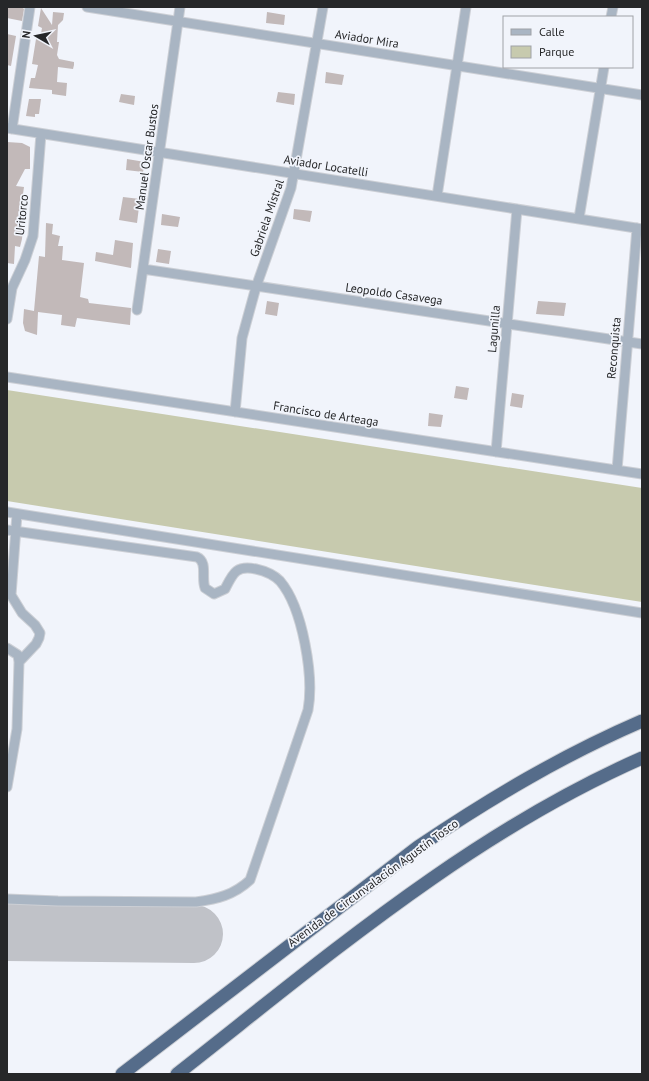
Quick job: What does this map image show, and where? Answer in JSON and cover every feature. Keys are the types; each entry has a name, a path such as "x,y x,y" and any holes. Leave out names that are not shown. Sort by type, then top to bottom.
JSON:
{"highway":[{"name":"Avenida de Circunvalación Agustín Tosco","path":"122,1074 424,842 543,768 642,721"},
{"path":"177,1074 354,936 448,866 552,802 642,758"},
{"path":"184,1074 215,1044"},
{"path":"113,1074 150,1052"}],"street":[{"path":"10,129 30,7"},
{"name":"Aviador Mira","path":"87,7 642,95"},
{"name":"Manuel Oscar Bustos","path":"137,310 180,7"},
{"name":"Gabriela Mistral","path":"235,412 242,338 256,287 292,188 318,44 323,7"},
{"path":"437,196 466,7"},
{"path":"579,218 604,68"},
{"name":"Aviador Locatelli","path":"10,129 579,218 639,229"},
{"name":"Uritorco","path":"7,318 12,288 27,255 33,236 41,134"},
{"name":"Lagunilla","path":"496,452 517,209"},
{"name":"Reconquista","path":"617,470 626,342 639,229"},
{"name":"Leopoldo Casavega","path":"143,269 256,287 507,322 642,344"},
{"name":"Francisco de Arteaga","path":"7,377 642,474"},
{"path":"7,512 642,613"},
{"path":"17,514 17,531 9,599 36,625 40,633 39,638 20,662"},
{"path":"7,530 196,557 201,559 203,564 205,588 214,594 225,589 232,574 239,570 246,568 271,574 284,586 299,621 307,655 311,695 308,710 250,880 240,889 216,899 196,902 58,901 7,898"},
{"path":"10,650 17,648 29,650"},
{"path":"7,787 17,729 20,662 18,655 10,650"}],"green space":[{"path":"7,390 642,488 642,602 7,501"}],"building":[{"path":"7,7 22,7 24,9 22,21 7,18"},
{"path":"41,8 52,25 53,12 64,13 63,20 58,25 57,42 59,42 57,55 59,59 74,62 73,69 58,67 57,82 67,83 66,96 52,94 52,90 29,88 31,78 35,78 38,65 32,64 36,39 40,39 42,28 38,26"},
{"path":"267,12 285,15 284,25 266,23"},
{"path":"7,34 16,36 11,66 7,65"},
{"path":"326,72 344,75 342,85 325,83"},
{"path":"278,92 295,94 294,105 276,102"},
{"path":"121,94 135,96 134,105 119,102"},
{"path":"29,99 41,99 39,114 35,114 35,117 26,116"},
{"path":"7,142 22,143 30,147 30,169 25,169 16,186 24,187 19,222 23,227 20,247 15,246 14,264 7,263"},
{"path":"127,159 145,162 143,172 126,170"},
{"path":"123,197 140,199 137,223 119,220"},
{"path":"294,209 312,211 310,222 293,219"},
{"path":"162,214 180,217 178,227 161,225"},
{"path":"46,223 53,224 52,234 60,236 58,246 63,246 62,260 84,263 80,297 88,299 89,303 131,308 130,325 77,318 75,327 61,325 62,315 38,312 37,335 25,331 23,323 24,309 34,311 39,256 45,257"},
{"path":"115,240 133,243 131,268 95,261 96,252 113,255"},
{"path":"158,249 171,251 169,264 156,262"},
{"path":"267,301 279,303 277,316 265,314"},
{"path":"538,301 566,303 564,316 536,314"},
{"path":"456,386 469,388 467,400 454,398"},
{"path":"512,393 524,395 522,408 510,406"},
{"path":"429,413 443,415 441,427 428,426"}],"runway":[{"path":"7,932 194,934"}]}
